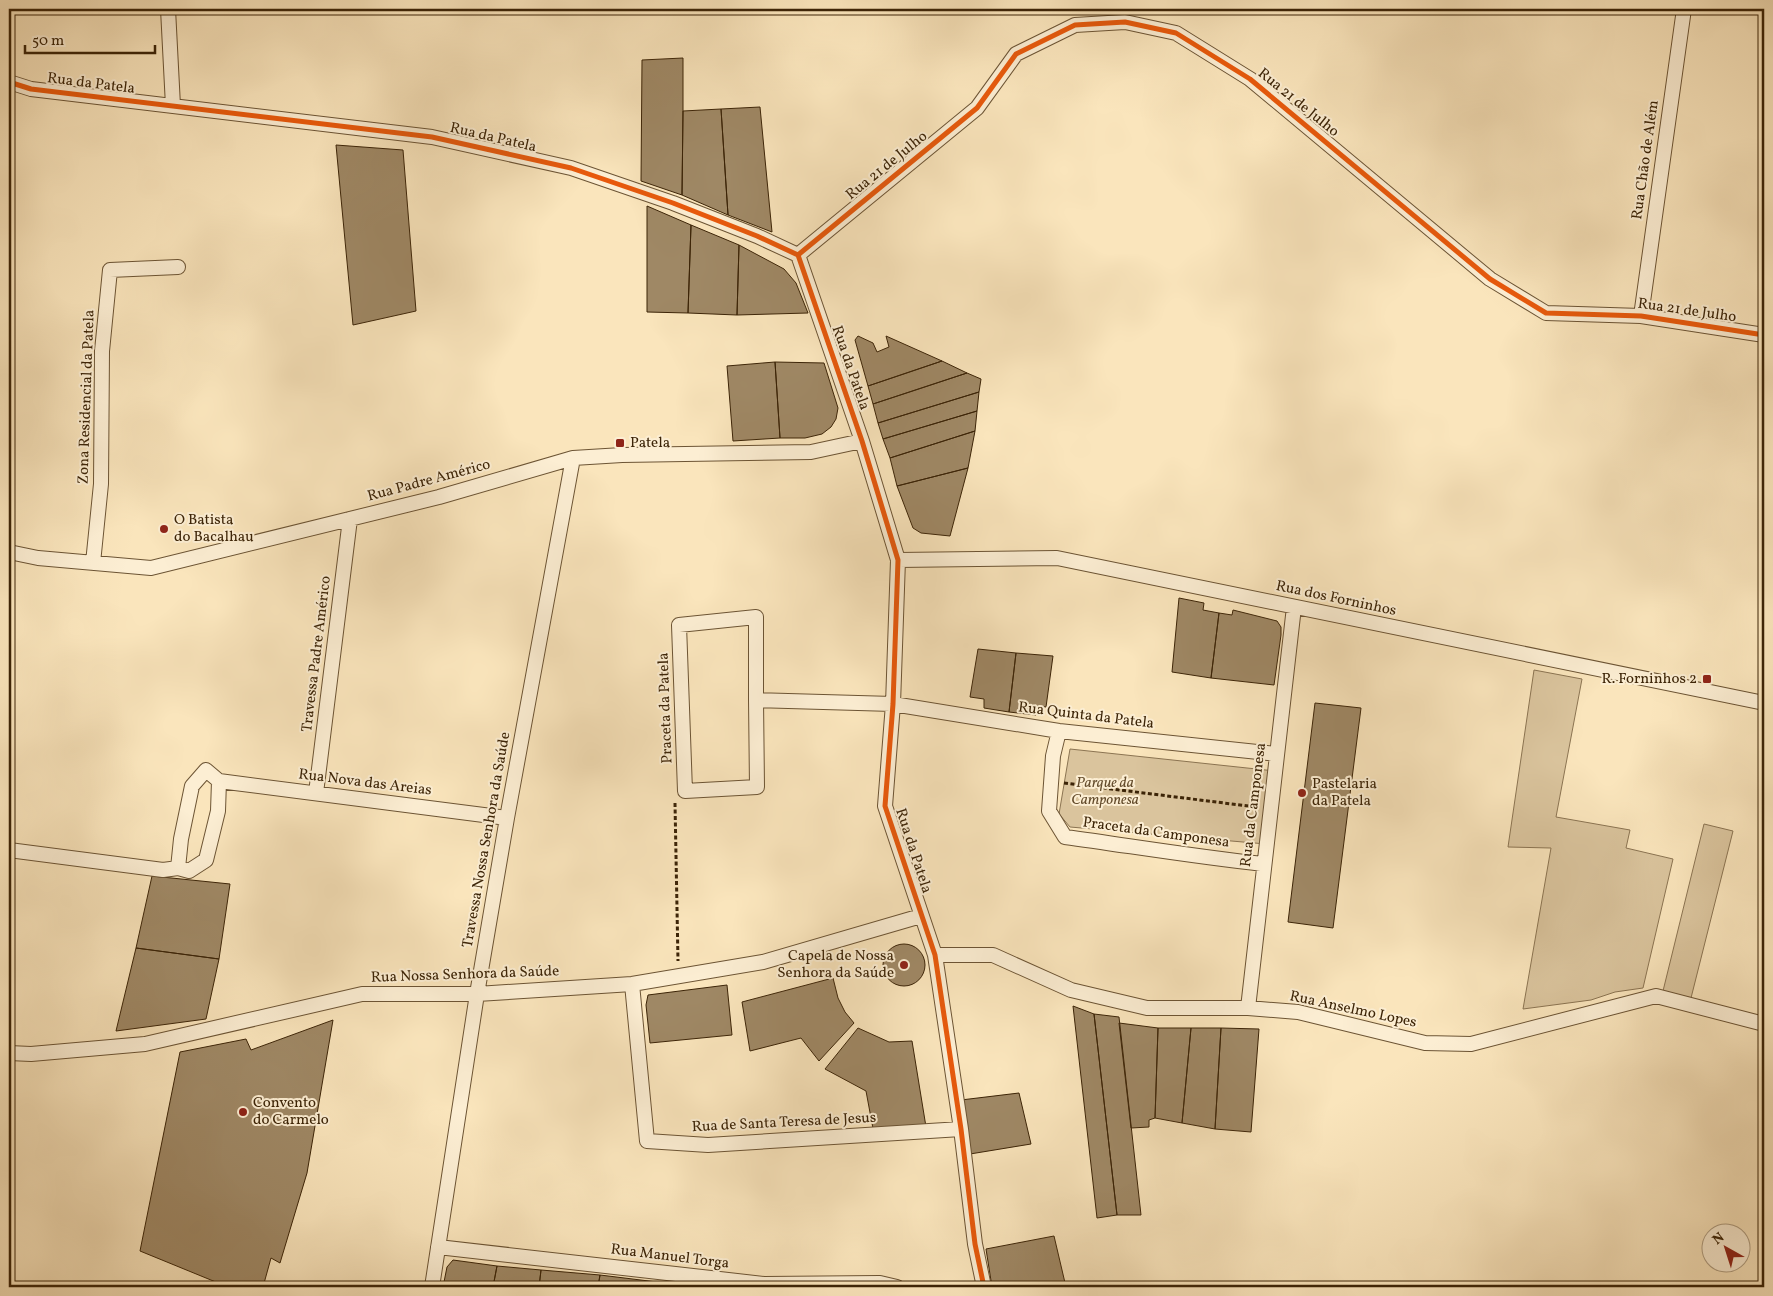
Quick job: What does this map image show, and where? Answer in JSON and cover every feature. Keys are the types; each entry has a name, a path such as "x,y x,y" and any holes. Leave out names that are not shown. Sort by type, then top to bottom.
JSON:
{"street":[{"path":"168,9 173,106"},
{"name":"Rua Chão de Além","path":"1641,316 1684,9"},
{"name":"Rua 21 de Julho","path":"798,255 977,108 1016,54 1075,25 1125,22 1176,33 1250,79 1490,279 1546,313 1641,316 1764,336"},
{"name":"Rua da Patela","path":"9,82 31,89 432,137 571,168 672,203 757,236 798,255 862,441 898,560 893,704 885,806 935,955 961,1129 975,1244 984,1287"},
{"name":"Zona Residencial da Patela","path":"93,563 101,484 102,351 110,270 178,267"},
{"name":"Rua Padre Américo","path":"9,552 38,558 151,568 439,497 572,458 812,452 862,441"},
{"name":"Travessa Nossa Senhora da Saúde","path":"432,1287 477,994 572,458"},
{"name":"Travessa Padre Américo","path":"316,793 350,518"},
{"name":"Rua dos Forninhos","path":"898,560 1057,558 1523,652 1764,703"},
{"name":"Rua da Camponesa","path":"1248,1008 1263,864 1294,607"},
{"name":"Praceta da Patela","path":"756,617 756,700 757,787 685,791 679,625 756,617"},
{"path":"756,700 893,704"},
{"name":"Rua Quinta da Patela","path":"893,704 1059,731 1277,754"},
{"name":"Praceta da Camponesa","path":"1059,731 1053,756 1049,811 1065,838 1263,864"},
{"name":"Rua Nova das Areias","path":"178,868 181,839 192,786 206,770 219,781 507,818"},
{"path":"9,850 163,870 178,868 190,871 206,860 218,810 219,781"},
{"name":"Rua Nossa Senhora da Saúde","path":"9,1053 31,1054 145,1044 362,994 477,994 632,984 762,962 921,916"},
{"name":"Rua Anselmo Lopes","path":"935,955 993,955 1071,990 1146,1008 1248,1008 1298,1012 1426,1043 1471,1044 1656,996 1764,1024"},
{"name":"Rua de Santa Teresa de Jesus","path":"632,984 647,1141 708,1145 874,1134 927,1133 961,1129"},
{"name":"Rua Manuel Torga","path":"438,1247 764,1284 880,1283 898,1287"}],"path":[{"path":"1051,782 1270,809"},
{"path":"675,802 679,976"}],"green space":[{"path":"1534,670 1582,679 1556,817 1630,830 1626,848 1673,859 1643,988 1615,992 1591,1000 1523,1009 1551,848 1508,847"},
{"name":"Parque da Camponesa","path":"1070,749 1275,771 1266,844 1070,827 1059,814"},
{"path":"1704,824 1733,831 1691,998 1663,991"}],"building":[{"path":"683,58 682,195 641,181 642,60"},
{"path":"760,107 772,232 728,215 721,109"},
{"path":"721,109 728,215 682,195 683,111"},
{"path":"336,145 403,150 416,311 353,325"},
{"path":"647,206 691,225 688,313 647,312"},
{"path":"691,225 739,245 737,315 688,313"},
{"path":"739,245 784,269 796,283 808,313 737,315"},
{"path":"858,336 873,343 877,352 889,347 886,336 942,361 868,386 855,340"},
{"path":"942,361 967,373 873,404 868,386"},
{"path":"775,362 824,363 838,408 836,419 831,427 822,434 805,438 780,438"},
{"path":"775,362 780,438 733,441 727,366"},
{"path":"967,373 981,379 979,392 878,423 873,404"},
{"path":"979,392 977,411 883,439 878,423"},
{"path":"977,411 975,431 890,458 883,439"},
{"path":"975,431 968,468 897,486 890,458"},
{"path":"968,468 950,536 921,533 913,528 897,486"},
{"path":"1179,598 1204,603 1203,610 1219,613 1211,678 1172,672"},
{"path":"1233,610 1277,621 1281,627 1274,685 1211,678 1219,613 1232,615"},
{"path":"978,649 1016,653 1009,712 984,708 984,699 970,697"},
{"path":"1016,653 1053,656 1046,707 1037,706 1036,715 1009,712"},
{"path":"1315,703 1361,708 1333,928 1288,922"},
{"path":"152,876 230,884 219,959 136,948"},
{"name":"Capela de Nossa Senhora da Saúde","path":"908,944 916,947 922,953 925,965 922,977 916,983 900,986 892,983 886,977 883,961 886,953 892,947"},
{"path":"136,948 219,959 206,1019 116,1031"},
{"path":"833,978 838,998 845,1012 854,1023 819,1061 801,1038 750,1051 742,1002"},
{"path":"727,985 732,1035 650,1043 646,1005 648,995"},
{"path":"1073,1006 1094,1014 1117,1215 1097,1218"},
{"path":"1094,1014 1119,1017 1141,1215 1117,1215"},
{"name":"Convento do Carmelo","path":"333,1020 307,1173 280,1263 271,1258 263,1287 228,1287 140,1251 180,1052 246,1039 251,1050"},
{"path":"1119,1023 1158,1028 1155,1118 1149,1120 1149,1127 1131,1128"},
{"path":"858,1028 889,1042 912,1041 927,1133 874,1134 866,1091 825,1069"},
{"path":"1158,1028 1191,1028 1182,1123 1155,1118"},
{"path":"1191,1028 1221,1028 1215,1129 1182,1123"},
{"path":"1221,1028 1259,1029 1251,1132 1215,1129"},
{"path":"1019,1093 1031,1144 970,1154 961,1100"},
{"path":"1054,1236 1066,1287 992,1287 986,1249"},
{"path":"453,1260 497,1266 493,1287 443,1287 447,1267"},
{"path":"497,1266 541,1270 539,1287 493,1287"},
{"path":"541,1270 600,1275 598,1287 539,1287"},
{"path":"600,1275 657,1282 656,1287 598,1287"},
{"path":"657,1282 702,1287 656,1287"}],"cycle path":[{"path":"798,255 977,108 1016,54 1075,25 1125,22 1176,33 1250,79 1490,279 1546,313 1641,316 1764,335"},
{"path":"9,82 31,89 432,137 571,168 673,203 757,236 798,255 862,441 898,560 893,704 885,806 935,955 961,1129 975,1244 984,1287"}],"place":[{"name":"Patela","path":"620,443"},
{"name":"O Batista do Bacalhau","path":"164,529"},
{"name":"R. Forninhos 2","path":"1707,679"},
{"name":"Pastelaria da Patela","path":"1302,793"},
{"name":"Capela de Nossa Senhora da Saúde","path":"904,965"},
{"name":"Convento do Carmelo","path":"243,1112"}]}
